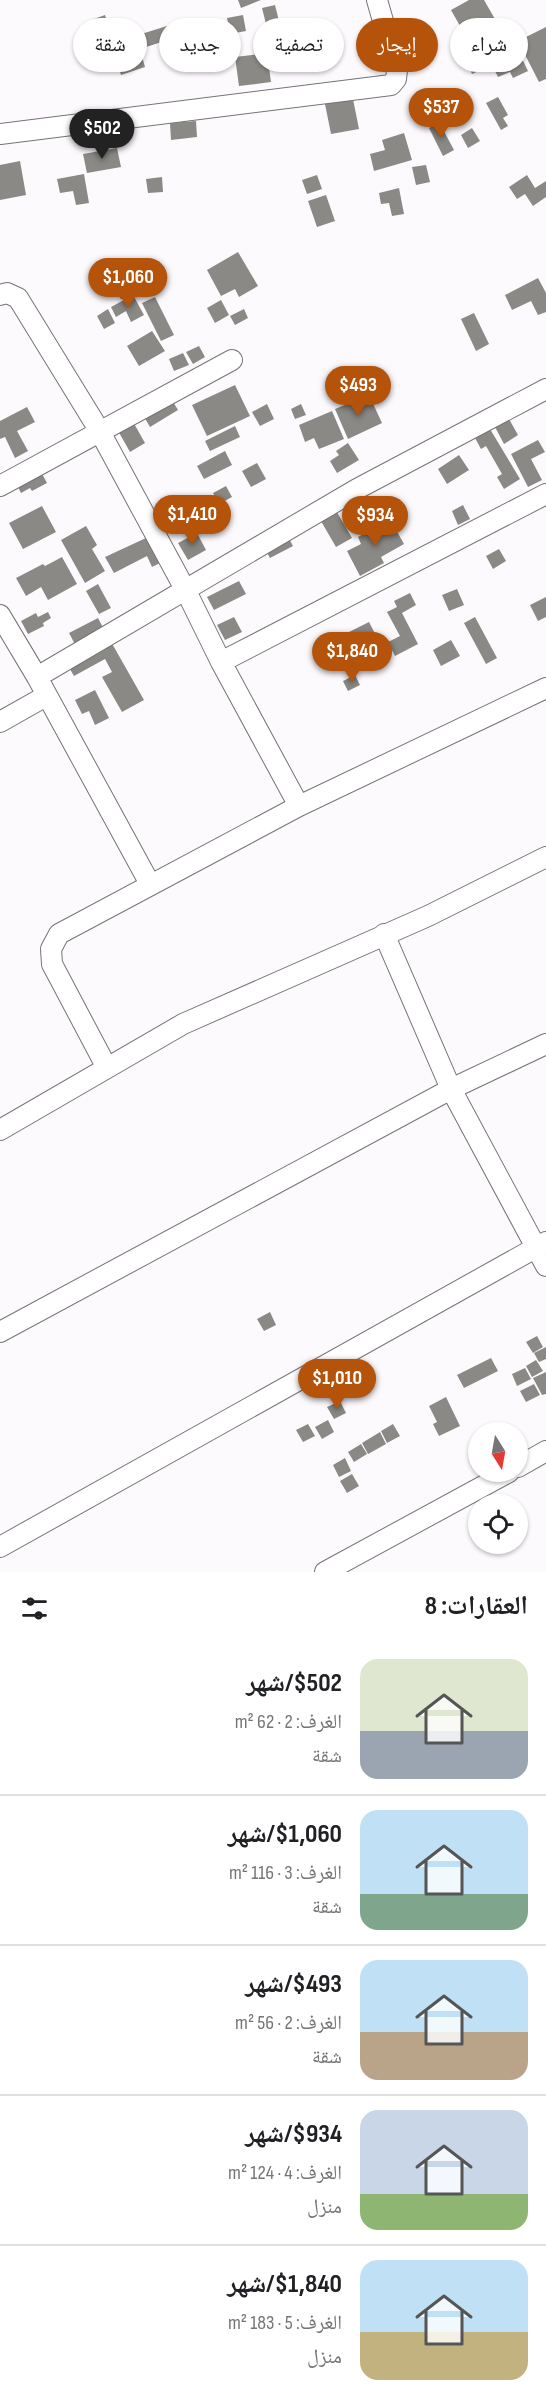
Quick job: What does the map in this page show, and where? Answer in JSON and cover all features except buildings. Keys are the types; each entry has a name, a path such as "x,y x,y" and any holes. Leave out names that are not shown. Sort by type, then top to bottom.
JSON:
{"street":[{"path":"0,134 392,85 396,79 397,70 377,0"},
{"path":"0,296 7,293 18,298 99,430 299,806"},
{"path":"0,486 99,430 232,360"},
{"path":"37,677 357,489 546,389"},
{"path":"221,663 546,495"},
{"path":"0,615 37,677 150,884"},
{"path":"107,1068 52,964 51,949 59,934 299,806 546,688"},
{"path":"0,722 46,696"},
{"path":"0,1130 183,1024 428,916 546,857"},
{"path":"384,934 451,1089 542,1244 546,1266"},
{"path":"0,1332 451,1089 546,1044"},
{"path":"0,1547 542,1244"},
{"path":"528,1461 546,1451"},
{"path":"325,1572 490,1482"}]}
